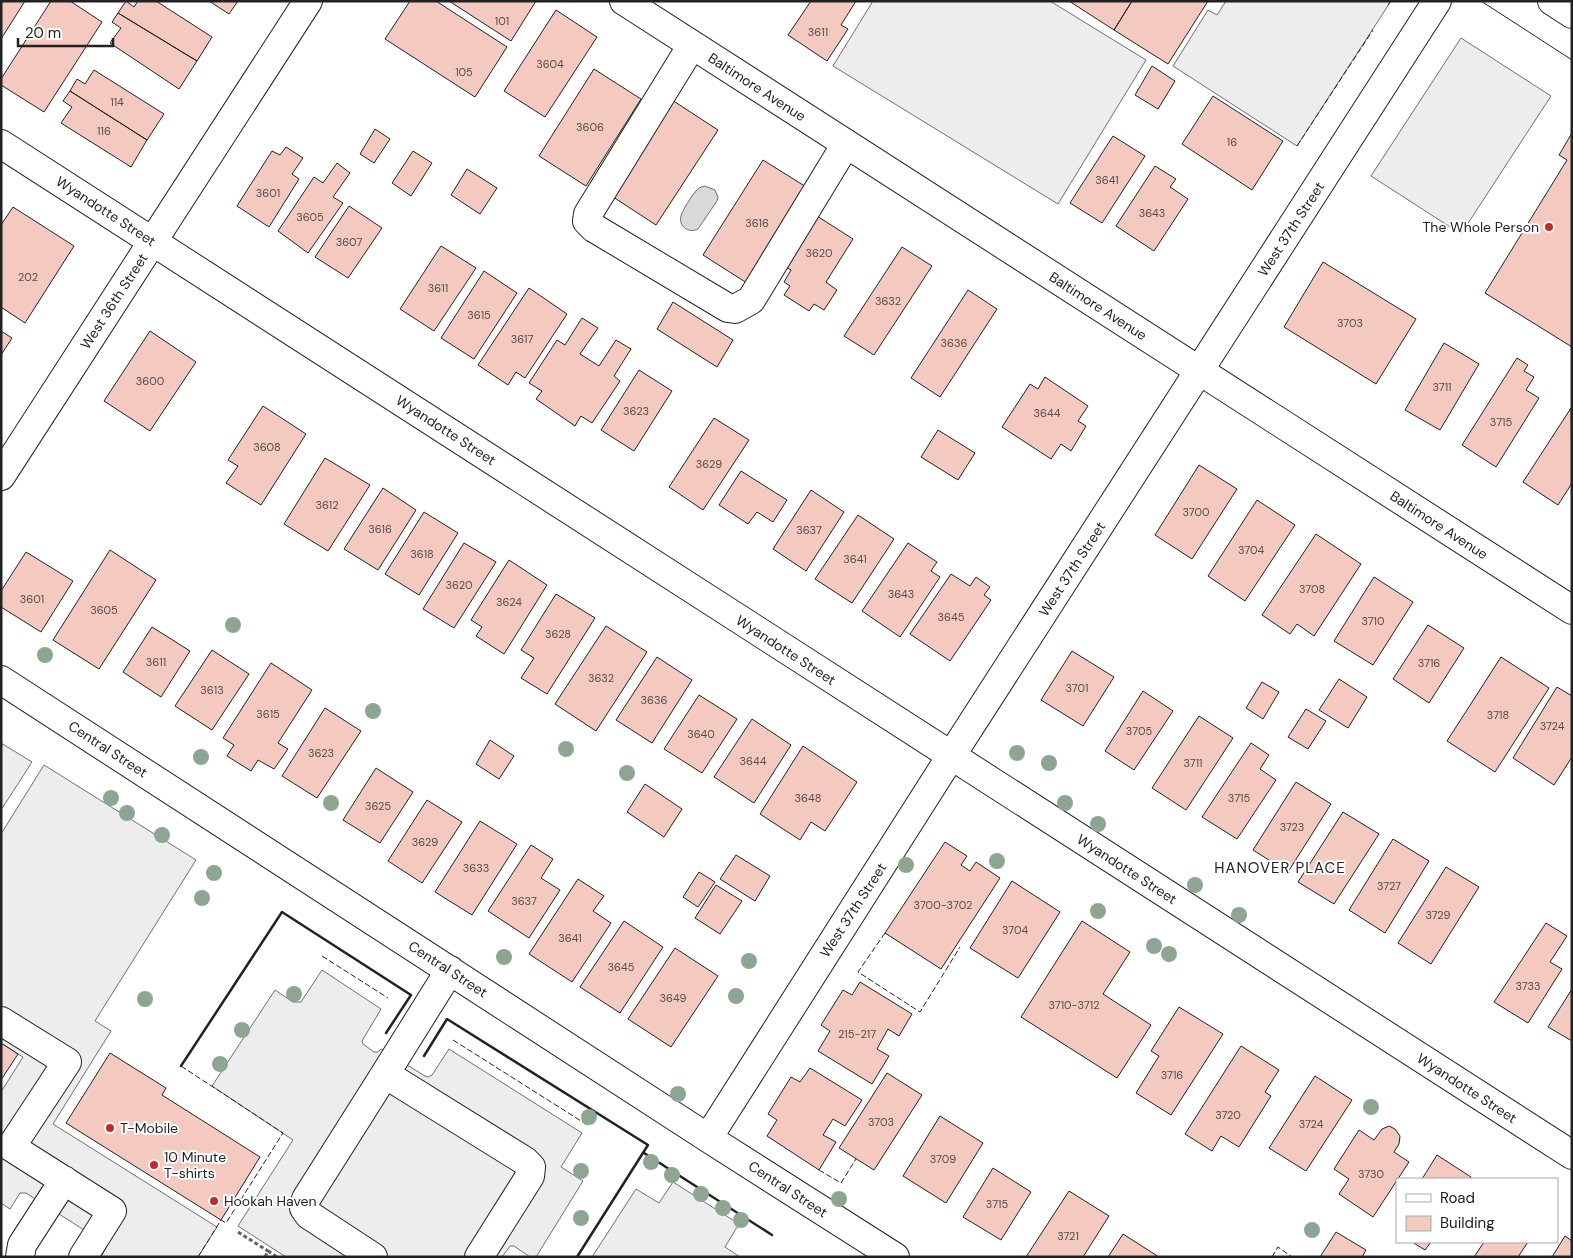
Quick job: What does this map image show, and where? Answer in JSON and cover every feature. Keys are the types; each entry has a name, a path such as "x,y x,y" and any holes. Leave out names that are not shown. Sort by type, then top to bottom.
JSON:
{"street":[{"name":"West 36th Street","path":"1,476 308,1"},
{"name":"Baltimore Avenue","path":"624,1 1572,610"},
{"name":"West 37th Street","path":"708,1138 951,756 1438,1"},
{"path":"1552,1 1572,14"},
{"path":"692,45 588,214 587,221 594,228 728,308 735,309 751,300 846,144"},
{"name":"Wyandotte Street","path":"1,144 1572,1155"},
{"name":"Central Street","path":"1,680 894,1257"},
{"path":"373,1257 310,1215 304,1208 306,1199 450,970"},
{"path":"1,1021 67,1062 12,1147 112,1211 83,1257"},
{"path":"385,1074 525,1161 531,1167 530,1176 478,1257"},
{"path":"20,1257 22,1245 64,1180"}],"path":[{"path":"238,1232 277,1257"},
{"path":"265,1257 268,1251"}],"shaded area":[{"path":"873,1 1050,1 1146,60 1058,204 833,66"},
{"path":"1226,1 1391,1 1297,146 1173,66 1208,10 1217,15"},
{"path":"1461,38 1551,96 1461,234 1371,176"},
{"path":"705,186 715,190 718,197 717,201 698,229 688,230 681,223 682,214 696,191"},
{"path":"1,743 32,762 1,810"},
{"path":"44,765 196,860 95,1021 111,1031 53,1124 217,1227 198,1257 101,1257 106,1244 26,1193 20,1193 10,1209 1,1203 1,1092 23,1057 1,1043 1,834"},
{"path":"322,970 381,1009 362,1041 363,1044 374,1052 378,1052 381,1049 428,1077 432,1075 449,1049 582,1133 561,1167 583,1181 536,1257 530,1257 514,1246 510,1246 502,1257 286,1257 238,1226 293,1140 212,1086 275,990 293,1002 301,1002"},
{"path":"673,1182 739,1224 725,1247 740,1257 592,1257 636,1189 659,1203"}],"building":[{"path":"1,1 25,1 1,39"},
{"path":"51,1 70,1 102,22 44,112 1,85 1,79"},
{"path":"126,1 134,7 138,1 156,1 212,37 197,61 118,13"},
{"path":"209,1 238,1 229,14"},
{"path":"410,1 436,1 507,47 475,97 385,39"},
{"path":"449,1 536,1 511,41"},
{"path":"811,1 856,1 841,25 848,29 827,61 788,35"},
{"path":"1069,1 1132,1 1114,30"},
{"path":"1132,1 1208,1 1168,64 1114,30"},
{"path":"556,10 597,37 545,117 504,91"},
{"path":"118,13 197,61 179,89 110,43 121,28 112,22"},
{"path":"1152,66 1175,81 1158,109 1135,95"},
{"path":"594,69 641,99 586,186 539,156"},
{"path":"94,70 164,114 147,140 70,91 77,79 85,84"},
{"path":"70,91 147,140 131,167 61,123 72,107 63,101"},
{"path":"1213,96 1283,141 1252,190 1182,144"},
{"path":"672,100 718,130 656,225 610,195"},
{"path":"375,129 390,139 374,163 360,154"},
{"name":"The Whole Person","path":"1572,133 1572,347 1485,293 1567,160 1559,155"},
{"path":"1113,136 1145,156 1102,223 1070,203"},
{"path":"286,147 303,158 292,174 299,179 269,227 237,206 272,151 280,155"},
{"path":"413,151 432,163 411,196 392,183"},
{"path":"763,160 811,190 750,285 703,255"},
{"path":"337,163 350,173 333,197 343,203 308,253 278,231 314,177 323,183"},
{"path":"1155,166 1176,179 1170,187 1188,199 1154,251 1116,226"},
{"path":"467,169 497,188 480,214 451,195"},
{"path":"349,206 382,228 348,278 315,257"},
{"path":"13,207 74,246 25,323 1,307 1,225"},
{"path":"817,216 853,239 826,282 837,290 824,310 814,304 809,311 784,295 790,286 784,282 791,270 784,266"},
{"path":"441,246 476,268 434,331 400,309"},
{"path":"902,247 932,266 874,355 844,336"},
{"path":"1323,262 1416,319 1376,384 1284,327"},
{"path":"484,271 517,293 474,359 441,338"},
{"path":"529,288 567,314 525,378 516,372 508,385 478,365"},
{"path":"968,290 997,309 940,397 911,378"},
{"path":"673,302 733,340 717,367 657,329"},
{"path":"582,318 598,328 580,354 599,366 616,340 631,349 614,376 620,381 592,423 581,416 575,426 536,399 542,391 529,383 557,340 565,345"},
{"path":"1,331 12,338 1,355"},
{"path":"150,331 196,362 150,431 104,401"},
{"path":"1444,343 1479,364 1440,430 1405,410"},
{"path":"1517,358 1528,365 1524,371 1534,377 1526,390 1539,398 1496,467 1462,445"},
{"path":"639,370 672,391 634,451 601,430"},
{"path":"1045,377 1088,406 1078,421 1086,426 1071,451 1061,444 1051,459 1002,427 1030,384 1038,389"},
{"path":"263,406 306,434 261,505 226,483 238,466 228,460"},
{"path":"1571,408 1572,483 1558,505 1523,482"},
{"path":"714,418 749,440 703,510 669,487"},
{"path":"938,430 975,453 958,480 921,457"},
{"path":"325,458 370,485 328,551 284,524"},
{"path":"1199,465 1237,489 1192,559 1155,535"},
{"path":"741,471 787,500 773,522 757,512 748,524 719,505"},
{"path":"383,488 416,510 378,570 344,549"},
{"path":"811,490 844,512 806,571 773,549"},
{"path":"1257,500 1295,525 1245,601 1208,576"},
{"path":"424,512 458,533 419,595 385,574"},
{"path":"858,515 894,539 852,603 815,579"},
{"path":"1316,534 1361,564 1314,636 1297,624 1290,634 1262,615"},
{"path":"464,543 496,562 454,628 423,609"},
{"path":"908,543 937,562 931,571 940,577 900,637 862,611"},
{"path":"110,550 156,580 99,669 53,640"},
{"path":"26,552 73,581 41,632 1,607 1,591"},
{"path":"509,560 547,585 504,654 476,636 482,627 471,620"},
{"path":"951,574 970,586 976,577 990,587 984,595 991,600 950,661 910,634"},
{"path":"1374,577 1413,602 1373,665 1334,641"},
{"path":"556,594 595,618 547,694 521,678 534,658 521,650"},
{"path":"1428,625 1464,648 1429,703 1393,679"},
{"path":"606,626 647,652 596,731 555,704"},
{"path":"152,627 190,651 161,697 123,672"},
{"path":"212,650 249,674 212,730 175,706"},
{"path":"1072,651 1114,677 1083,726 1041,700"},
{"path":"657,657 692,680 652,743 616,720"},
{"path":"1501,657 1549,688 1495,772 1447,741"},
{"path":"271,663 312,690 278,743 288,749 274,769 258,760 251,771 227,756 234,745 223,738"},
{"path":"1339,679 1367,697 1348,728 1319,710"},
{"path":"1262,682 1279,692 1263,719 1246,708"},
{"path":"1557,687 1572,696 1572,757 1554,785 1513,758"},
{"path":"1143,691 1173,711 1134,770 1105,751"},
{"path":"699,695 737,719 702,773 664,749"},
{"path":"325,708 361,731 317,798 282,776"},
{"path":"1306,709 1326,721 1308,749 1288,737"},
{"path":"1199,716 1233,738 1186,810 1152,788"},
{"path":"752,719 791,745 754,803 714,777"},
{"path":"490,740 514,756 499,779 476,764"},
{"path":"1251,743 1269,755 1260,769 1276,780 1237,839 1202,817"},
{"path":"803,746 857,782 825,831 811,822 800,840 760,814"},
{"path":"376,768 413,792 380,843 343,820"},
{"path":"1296,782 1331,804 1288,872 1253,850"},
{"path":"645,784 682,809 664,837 627,812"},
{"path":"427,800 462,822 422,883 388,861"},
{"path":"1343,812 1379,834 1334,904 1298,882"},
{"path":"480,821 517,844 472,915 435,892"},
{"path":"1393,839 1429,861 1385,933 1349,910"},
{"path":"945,842 967,856 961,865 970,871 976,862 1000,878 941,969 885,933"},
{"path":"531,845 553,859 541,878 560,890 529,938 488,911"},
{"path":"736,855 770,876 755,901 720,879"},
{"path":"1446,867 1479,887 1431,964 1398,943"},
{"path":"699,872 715,882 698,907 683,897"},
{"path":"578,879 604,896 593,911 611,923 572,982 529,954"},
{"path":"1012,881 1060,912 1018,978 970,948"},
{"path":"716,885 742,901 720,934 695,918"},
{"path":"624,921 663,947 620,1013 580,987"},
{"path":"1082,921 1130,952 1103,994 1151,1025 1117,1078 1021,1017"},
{"path":"1546,923 1567,936 1550,962 1562,969 1528,1023 1494,1002"},
{"path":"675,948 718,976 671,1047 628,1019"},
{"path":"860,982 912,1014 899,1036 888,1029 877,1049 889,1056 872,1084 818,1051 830,1031 821,1025 843,990 852,995"},
{"path":"1572,989 1572,1041 1548,1027"},
{"path":"1179,1007 1223,1034 1171,1115 1136,1093 1159,1056 1151,1051"},
{"path":"1,1043 18,1054 1,1080"},
{"path":"1241,1046 1279,1070 1265,1092 1271,1096 1239,1147 1221,1136 1212,1151 1185,1134"},
{"path":"110,1053 166,1088 162,1095 260,1157 221,1220 66,1123"},
{"path":"810,1068 862,1100 845,1126 833,1119 823,1135 836,1142 819,1170 767,1136 777,1120 768,1114 791,1077 800,1082"},
{"path":"887,1073 922,1095 874,1170 839,1148"},
{"path":"1315,1076 1352,1100 1306,1171 1269,1148"},
{"path":"940,1116 983,1143 946,1203 903,1176"},
{"path":"1389,1126 1395,1129 1400,1136 1399,1144 1394,1152 1409,1162 1399,1178 1396,1178 1396,1182 1373,1217 1339,1194 1349,1179 1334,1169 1359,1130 1374,1140 1382,1129"},
{"path":"1437,1155 1471,1177 1470,1178 1423,1178"},
{"path":"993,1168 1031,1192 1001,1240 963,1217"},
{"path":"1069,1191 1109,1216 1083,1257 1026,1257"},
{"path":"1336,1232 1366,1250 1362,1257 1320,1257"},
{"path":"1123,1234 1159,1257 1108,1257"},
{"path":"1565,1236 1572,1241 1572,1257 1552,1257"},
{"path":"1414,1243 1430,1243 1425,1250"},
{"path":"1483,1243 1527,1243 1518,1257 1474,1257"}],"tram line":[{"path":"1481,1 1572,60"}],"fence":[{"path":"1388,5 1391,1"},
{"path":"1297,146 1373,30"},
{"path":"885,933 858,972 920,1012 960,947"},
{"path":"322,956 388,998"},
{"path":"453,1040 589,1126"},
{"path":"181,1066 283,1133 226,1223 221,1220 198,1257"},
{"path":"819,1170 841,1183 856,1159"},
{"path":"1272,1257 1278,1247 1292,1257"}],"wall":[{"path":"181,1066 282,912 411,995 386,1033"},
{"path":"424,1056 447,1019 648,1145 577,1257"},
{"path":"644,1153 772,1235"}],"place":[{"name":"The Whole Person","path":"1549,227"},
{"name":"T-Mobile","path":"110,1128"},
{"name":"10 Minute T-shirts","path":"154,1165"},
{"name":"Hookah Haven","path":"214,1201"}],"district":[{"name":"HANOVER PLACE","path":"1280,868"}]}
